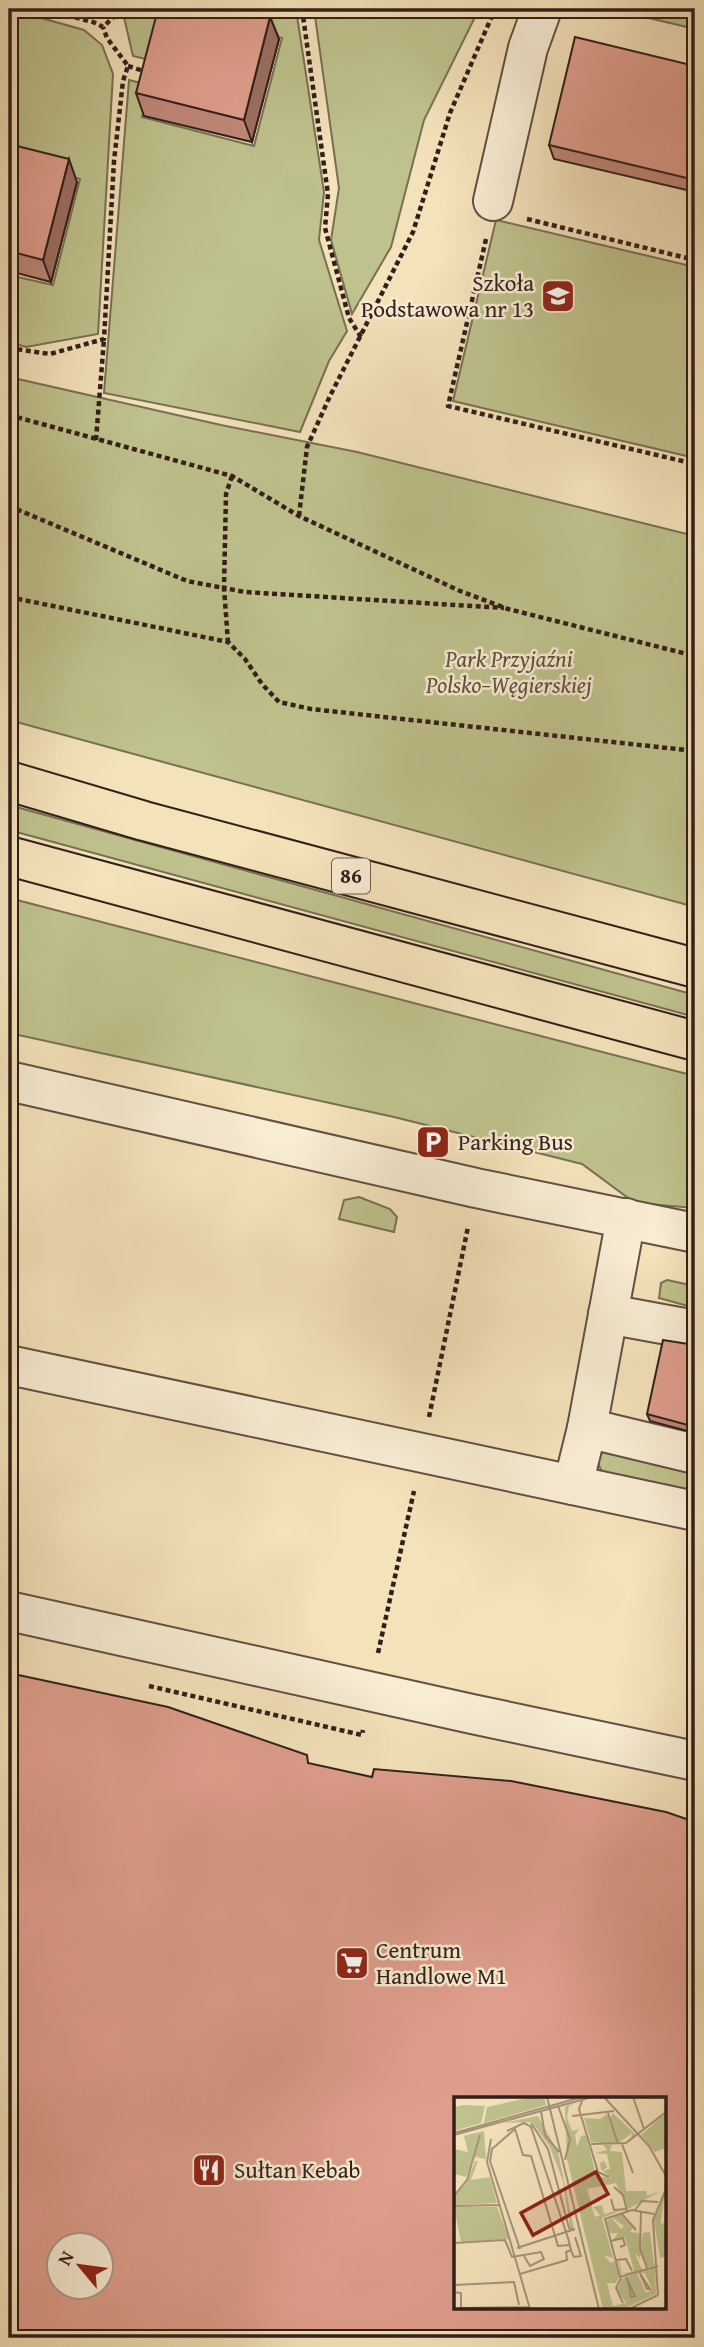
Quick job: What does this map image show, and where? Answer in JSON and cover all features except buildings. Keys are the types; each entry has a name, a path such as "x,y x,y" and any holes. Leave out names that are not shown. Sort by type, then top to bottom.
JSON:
{"main road":[{"name":"86","path":"9,781 144,821 695,968"},
{"path":"9,856 695,1041"}],"lane":[{"path":"493,206 528,48 542,9"},
{"path":"9,1082 475,1188 695,1233"},
{"path":"573,1485 626,1218"},
{"path":"608,1314 695,1330"},
{"path":"9,1365 695,1511"},
{"path":"586,1428 695,1454"},
{"path":"9,1611 695,1761"}],"path":[{"path":"42,9 103,27"},
{"path":"103,27 122,9"},
{"path":"302,9 328,194 326,228 349,318 361,337"},
{"path":"299,516 307,447 330,396 414,232 450,113 495,9"},
{"path":"103,27 107,38 128,66 156,74"},
{"path":"96,440 114,160 123,81 128,66"},
{"path":"695,260 493,206 448,406 695,464"},
{"path":"9,348 50,354 104,339"},
{"path":"9,415 232,476 299,516 460,591 508,609 695,656"},
{"path":"228,642 224,589 226,494 232,476"},
{"path":"9,506 187,581 224,589 508,609"},
{"path":"9,597 228,642 279,702 311,709 695,751"},
{"path":"145,1685 362,1735 475,1188"}],"green space":[{"path":"9,9 84,30 102,45 113,74 98,334 26,347 9,342 9,275 53,285 80,179 9,162"},
{"path":"128,9 296,9 324,192 319,240 347,331 329,361 300,432 104,393 129,80 149,85 142,117 254,146 282,38 167,11 154,61 133,56 123,13"},
{"path":"314,9 479,9 424,120 391,247 352,314 331,240 339,188"},
{"path":"615,9 695,9 695,29 615,10"},
{"path":"496,220 695,267 695,458 453,401"},
{"name":"Park Przyjaźni Polsko–Węgierskiej","path":"9,377 221,425 357,452 695,536 695,907 9,720"},
{"path":"9,805 695,995 695,1017 9,830"},
{"path":"9,898 695,1076 695,1208 635,1203 582,1164 394,1117 9,1033"},
{"path":"359,1197 390,1209 397,1217 394,1232 339,1219 344,1200"},
{"path":"667,1280 695,1286 695,1308 659,1298 661,1283"},
{"path":"605,1450 695,1464 695,1492 603,1473 598,1461"}],"place":[{"name":"Szkoła Podstawowa nr 13","path":"558,296"},
{"name":"Parking Bus","path":"433,1142"},
{"name":"Centrum Handlowe M1","path":"352,1963"},
{"name":"Sułtan Kebab","path":"209,2170"}]}
